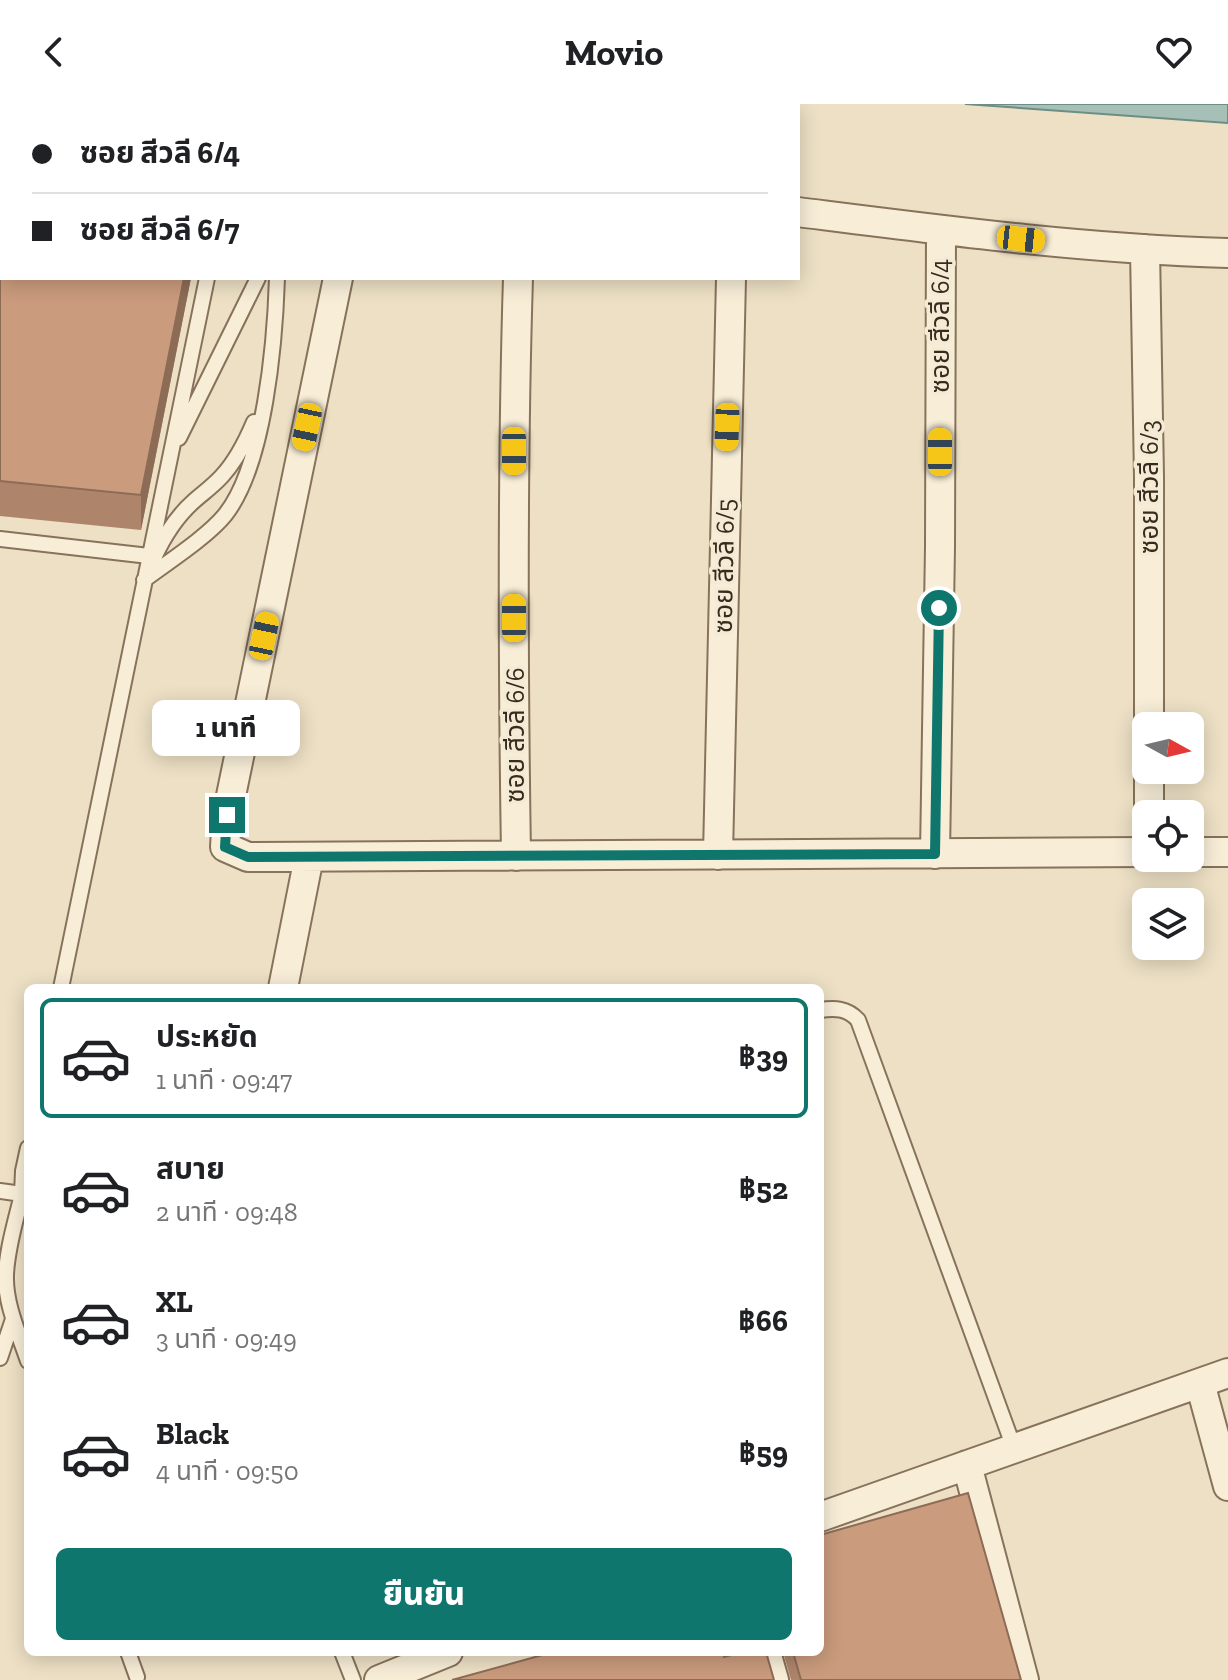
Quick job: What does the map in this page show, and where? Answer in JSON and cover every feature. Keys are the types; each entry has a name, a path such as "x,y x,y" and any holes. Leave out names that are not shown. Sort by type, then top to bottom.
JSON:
{"street":[{"path":"800,212 1101,247 1228,253"},
{"name":"ซอย สีวลี 6/4","path":"935,854 941,230"},
{"name":"ซอย สีวลี 6/3","path":"1145,249 1149,712"},
{"path":"338,280 227,815 225,847 248,857 1132,852"},
{"name":"ซอย สีวลี 6/6","path":"516,856 514,424 518,280"},
{"name":"ซอย สีวลี 6/5","path":"718,855 731,280"},
{"path":"1204,852 1228,852"},
{"path":"284,984 309,857"},
{"path":"824,1516 1228,1373"},
{"path":"1200,1383 1228,1486"},
{"path":"967,1465 1024,1680"},
{"path":"379,1680 438,1656"},
{"path":"767,1656 774,1680"}],"lane":[{"path":"62,984 207,280"},
{"path":"167,472 181,433 257,280"},
{"path":"144,580 208,531 234,501 251,459 266,394 277,280"},
{"path":"144,580 169,529 231,465 266,394"},
{"path":"0,539 149,556"},
{"path":"824,1010 842,1009 858,1020 1014,1448"},
{"path":"0,1191 24,1194"},
{"path":"24,1198 6,1274 13,1319 24,1350"},
{"path":"0,1358 13,1319"},
{"path":"129,1656 137,1677"},
{"path":"344,1656 353,1680"}],"water":[{"path":"965,104 1228,104 1228,123"}],"building":[{"path":"0,280 184,280 141,495 0,481"},
{"path":"968,1493 1021,1680 801,1680 794,1656 824,1656 824,1534"},
{"path":"539,1656 767,1656 774,1680 452,1680"}],"route":[{"path":"227,815 225,847 248,857 935,854 939,608"}]}
